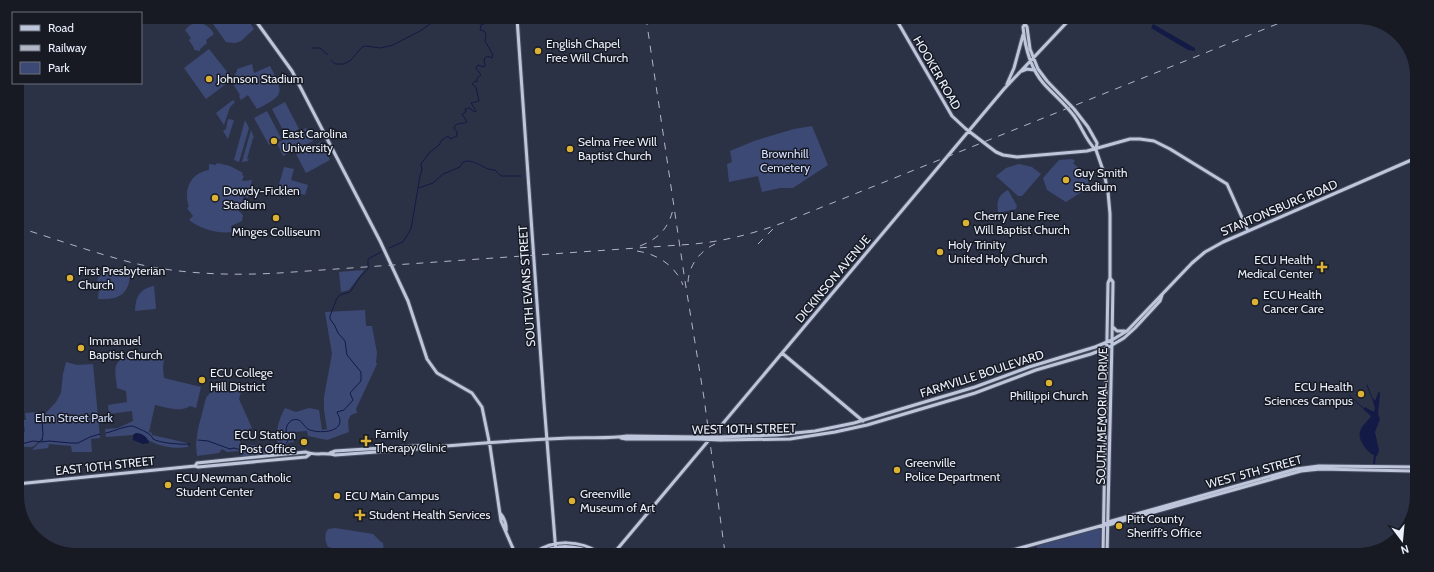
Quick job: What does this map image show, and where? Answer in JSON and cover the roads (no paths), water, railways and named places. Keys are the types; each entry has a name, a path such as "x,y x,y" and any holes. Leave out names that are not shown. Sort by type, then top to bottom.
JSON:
{"main road":[{"path":"259,24 292,71 373,228 408,301 427,359 437,373 468,390 476,397 483,411 500,513 513,548"},
{"name":"SOUTH EVANS STREET","path":"517,24 555,546"},
{"name":"HOOKER ROAD","path":"899,24 952,116 968,131 996,152 1012,156 1096,150 1121,141 1140,139 1154,141 1170,149 1226,184 1248,231"},
{"name":"SOUTH MEMORIAL DRIVE","path":"1025,24 1023,26 1023,33 1026,48 1034,70 1044,83 1068,108 1083,129 1091,145 1096,150"},
{"name":"SOUTH MEMORIAL DRIVE","path":"1025,24 1028,26 1029,45 1033,58 1040,72 1046,81 1068,102 1088,127 1096,143 1096,150 1104,172 1108,192 1110,214 1110,278 1108,282 1106,358 1103,548"},
{"name":"DICKINSON AVENUE","path":"618,548 968,131 1004,89 1066,24"},
{"path":"1004,89 1014,68 1023,33"},
{"path":"1020,72 1027,69 1034,70"},
{"name":"STANTONSBURG ROAD","path":"1107,342 1127,331 1192,263 1205,252 1223,242 1410,161"},
{"name":"SOUTH MEMORIAL DRIVE","path":"1107,548 1113,326 1112,282 1110,278"},
{"name":"STANTONSBURG ROAD","path":"1107,348 1124,338 1139,324 1160,301 1162,295"},
{"path":"1113,326 1117,331 1127,331"},
{"name":"FARMVILLE BOULEVARD","path":"862,421 980,386 1029,367 1090,349 1107,342"},
{"name":"FARMVILLE BOULEVARD","path":"867,425 975,393 1036,370 1107,348"},
{"path":"1096,352 1103,354 1106,358"},
{"path":"782,353 867,425"},
{"name":"WEST 10TH STREET","path":"720,438 799,433 862,421"},
{"name":"WEST 10TH STREET","path":"547,439 627,436 795,438 835,432 867,425"},
{"name":"EAST 10TH STREET","path":"330,453 335,455 489,442 547,439"},
{"name":"EAST 10TH STREET","path":"24,483 195,466 197,464 306,452 310,454 430,445 433,447"},
{"path":"367,452 368,450 379,448"},
{"name":"WEST 5TH STREET","path":"1020,548 1307,466 1410,467"},
{"name":"WEST 5TH STREET","path":"1108,523 1204,499 1301,471 1320,469 1410,471"},
{"path":"1228,491 1252,483 1255,480"},
{"path":"1204,499 1205,496 1231,487"},
{"path":"551,548 569,543 588,548"},
{"path":"543,548 546,546 577,548"}],"waterway":[{"path":"331,60 335,64 344,64 351,60 362,47 381,48 393,45 430,24"},
{"path":"389,248 403,242 411,229 422,170 421,164 429,153 439,145 442,140 448,136 450,139 457,136 457,132 454,128 455,126 467,122 462,114 466,112 465,109 469,108 475,112 476,111 471,103 479,101 476,87 472,84 475,81 477,82 477,78 481,75 476,68 478,65 484,67 484,59 487,56 492,58 493,55 485,41 486,34 484,31 480,30 481,25 484,24"},
{"path":"312,48 320,48 328,55"},
{"path":"419,188 433,183 443,174 460,167 462,163 466,161 474,162 491,170 495,170 501,176 521,176"},
{"path":"278,449 285,445 288,441 286,432 288,424 292,420 296,419 300,421 307,429 314,431 323,432 333,430 339,425 340,420 337,412 344,410 353,400 350,393 361,381 361,372 347,355 345,341 338,333 330,319 330,316 337,298 340,295 350,292 360,277 368,269 368,259 381,252"},
{"path":"1367,385 1372,398"},
{"path":"1349,395 1363,408"},
{"path":"42,420 42,441"},
{"path":"106,433 133,426 148,433 153,439 160,442 190,444"},
{"path":"24,443 33,441 78,443 100,434"},
{"path":"198,440 208,441 230,449 234,448 241,450 247,447 260,450 275,450"},
{"path":"1374,463 1375,456"}],"railway":[{"path":"647,24 704,398 724,548"},
{"path":"24,229 141,265 180,271 220,274 279,273 694,244 721,240 759,231 785,222 1277,24"},
{"path":"640,246 652,240 662,232 669,222 673,209"},
{"path":"758,244 773,229"},
{"path":"688,282 696,259 705,250 715,244"},
{"path":"637,251 652,255 670,266 680,278 683,285"}],"place":[{"name":"English Chapel Free Will Church","path":"538,51"},
{"name":"Johnson Stadium","path":"209,79"},
{"name":"East Carolina University","path":"274,141"},
{"name":"Selma Free Will Baptist Church","path":"570,149"},
{"name":"Guy Smith Stadium","path":"1066,180"},
{"name":"Dowdy-Ficklen Stadium","path":"215,198"},
{"name":"Minges Colliseum","path":"276,218"},
{"name":"Cherry Lane Free Will Baptist Church","path":"966,223"},
{"name":"Holy Trinity United Holy Church","path":"940,252"},
{"name":"ECU Health Medical Center","path":"1322,267"},
{"name":"First Presbyterian Church","path":"70,278"},
{"name":"ECU Health Cancer Care","path":"1255,302"},
{"name":"Immanuel Baptist Church","path":"81,348"},
{"name":"ECU College Hill District","path":"202,380"},
{"name":"Phillippi Church","path":"1049,383"},
{"name":"ECU Health Sciences Campus","path":"1361,394"},
{"name":"Family Therapy Clinic","path":"366,441"},
{"name":"ECU Station Post Office","path":"304,442"},
{"name":"Greenville Police Department","path":"897,470"},
{"name":"ECU Newman Catholic Student Center","path":"168,485"},
{"name":"ECU Main Campus","path":"337,496"},
{"name":"Greenville Museum of Art","path":"572,501"},
{"name":"Student Health Services","path":"360,515"},
{"name":"Pitt County Sheriff's Office","path":"1119,526"}],"park label":[{"name":"Brownhill Cemetery","path":"785,161"},
{"name":"Elm Street Park","path":"74,418"}]}
